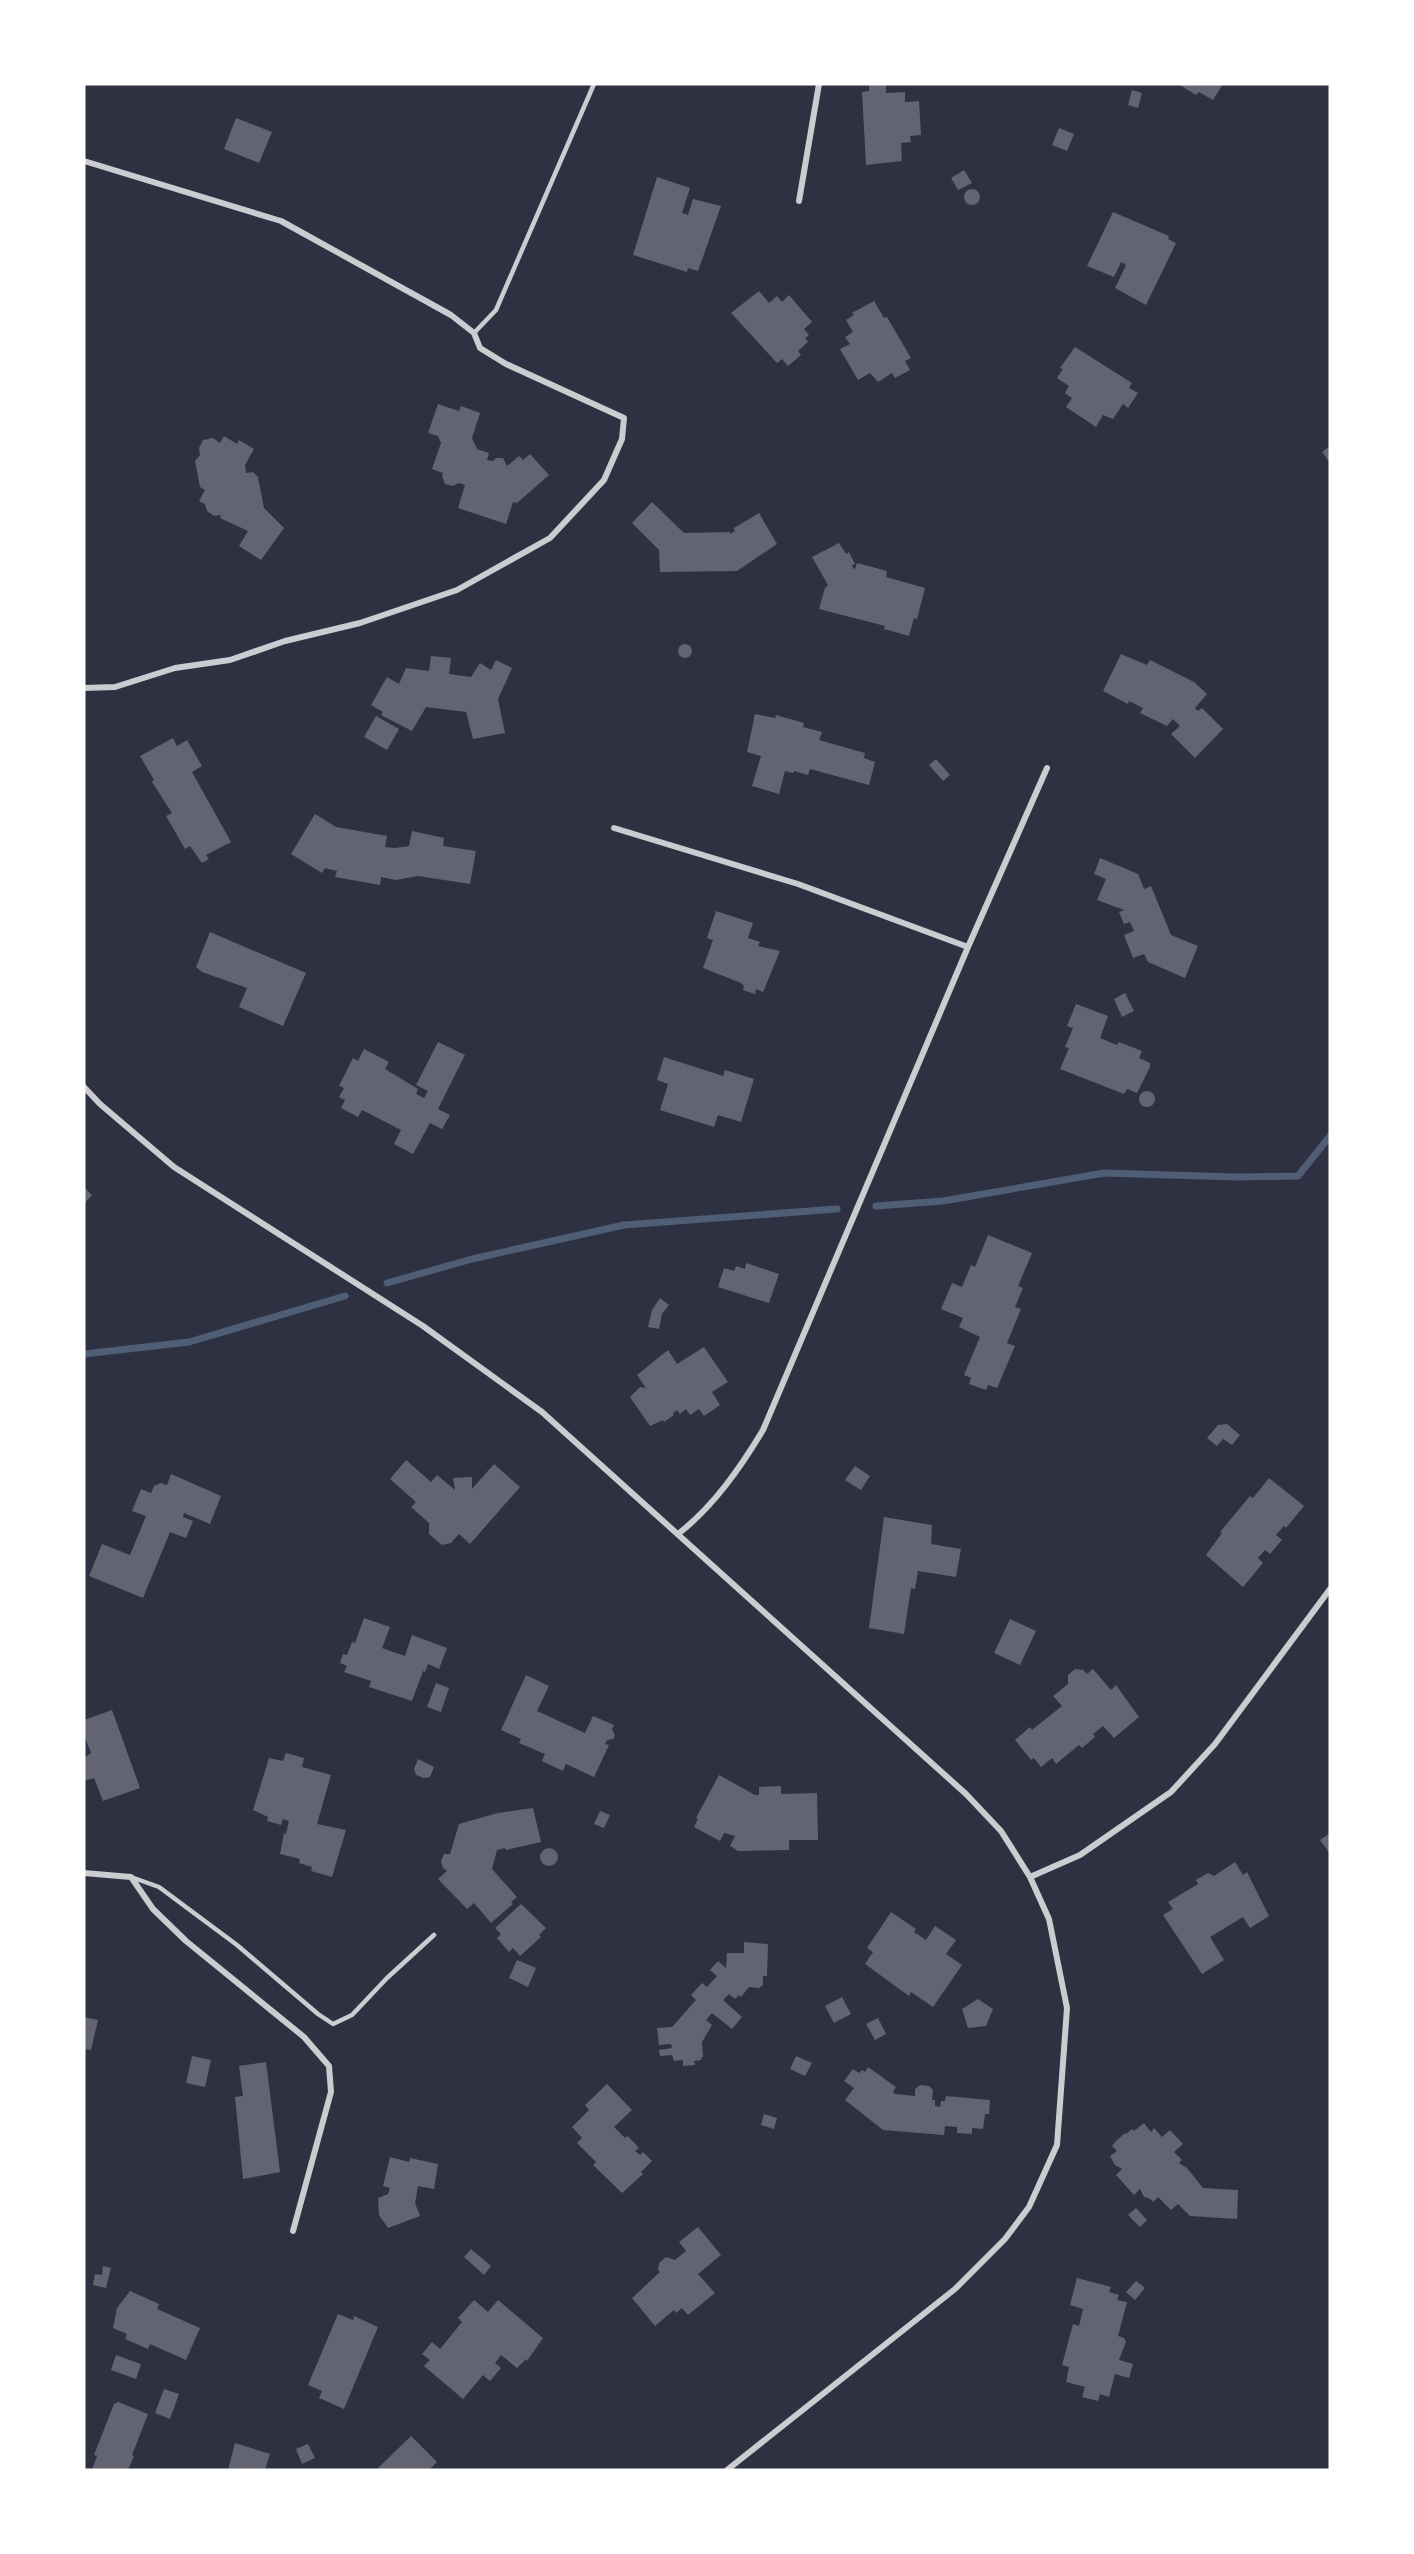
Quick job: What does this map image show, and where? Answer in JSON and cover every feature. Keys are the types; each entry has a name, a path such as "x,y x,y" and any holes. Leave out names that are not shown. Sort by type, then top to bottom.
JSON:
{"street":[{"path":"799,201 819,84"},
{"path":"84,161 281,221 451,315 474,333 480,348 506,364 624,418 622,439 604,480 550,538 457,590 360,623 285,640 230,660 175,668 115,687 84,688"},
{"path":"678,1534 698,1518 742,1465 763,1430 968,947 1047,768"},
{"path":"614,828 798,884 968,947"},
{"path":"84,1087 100,1104 174,1167 423,1326 542,1412 966,1794 1001,1831 1030,1877 1049,1920 1067,2008 1057,2145 1029,2207 1005,2239 955,2289 727,2470"},
{"path":"1030,1877 1080,1856 1171,1792 1215,1744 1330,1589"},
{"path":"84,1873 131,1877 153,1909 304,2037 329,2066 331,2092 293,2231"}],"lane":[{"path":"474,333 496,310 594,84"},
{"path":"131,1877 159,1887 237,1945 318,2014 333,2024 352,2015 387,1978 434,1935"}],"building":[{"path":"869,84 886,84 886,93 905,92 905,102 919,101 921,135 910,136 911,142 901,143 902,161 866,165 862,92 869,91"},
{"path":"1178,84 1223,84 1213,100 1199,92 1196,95"},
{"path":"1132,90 1142,93 1138,108 1128,105"},
{"path":"236,118 272,132 259,163 224,149"},
{"path":"1059,128 1074,134 1067,151 1052,145"},
{"path":"964,170 972,183 958,190 951,178"},
{"path":"657,177 690,188 682,213 688,215 693,199 721,206 698,271 688,268 687,272 633,255"},
{"path":"969,189 975,189 980,197 978,203 969,205 964,200 964,194"},
{"path":"1113,212 1169,236 1168,239 1176,243 1146,305 1115,288 1126,265 1121,262 1114,277 1087,266"},
{"path":"759,291 769,303 777,296 782,302 789,295 812,322 804,329 809,335 805,338 808,342 798,351 801,355 788,366 782,359 777,363 731,313"},
{"path":"874,301 884,318 887,317 911,358 905,361 910,370 895,378 892,373 878,382 870,373 858,380 840,349 850,344 845,337 853,332 846,320 854,315 852,313"},
{"path":"1075,347 1132,383 1129,388 1138,393 1128,408 1123,404 1113,419 1103,415 1096,427 1066,407 1072,398 1065,393 1069,386 1057,378 1063,369 1060,368"},
{"path":"438,404 459,411 461,406 480,413 472,438 477,449 489,453 487,460 503,458 507,466 519,456 523,460 530,454 549,475 517,503 513,502 506,524 458,508 465,485 445,484 443,473 432,469 441,443 438,436 428,433"},
{"path":"224,436 237,444 239,440 254,449 245,465 246,473 253,472 258,477 264,508 284,528 261,560 239,546 248,531 220,518 221,515 214,516 207,511 205,504 199,501 205,490 200,487 195,461 200,455 199,448 203,440 213,438 220,443"},
{"path":"1330,446 1330,463 1322,452"},
{"path":"652,502 684,533 730,532 730,534 735,531 734,528 759,513 777,544 737,571 660,572 659,550 632,523"},
{"path":"839,543 846,554 849,552 855,564 852,565 853,568 855,569 857,563 887,571 886,577 925,588 917,619 914,618 909,636 884,629 885,626 819,609 828,585 812,557"},
{"path":"682,644 688,644 692,651 688,658 682,658 678,654 678,648"},
{"path":"1121,654 1147,665 1150,660 1194,682 1207,694 1195,708 1198,711 1202,708 1223,729 1195,758 1171,734 1180,726 1173,719 1167,726 1140,713 1143,708 1129,701 1128,704 1103,691"},
{"path":"431,656 451,658 449,674 471,677 480,663 491,670 496,660 512,668 498,699 505,733 473,739 466,712 426,707 412,731 381,715 383,712 371,705 387,677 399,684 406,668 429,671"},
{"path":"755,714 775,718 776,715 804,723 803,727 822,732 819,740 865,753 864,758 875,762 869,785 810,769 808,775 785,771 779,794 752,786 761,756 747,752"},
{"path":"376,716 399,729 387,750 364,737"},
{"path":"173,738 177,746 187,740 202,766 192,772 231,842 206,855 209,859 202,863 190,846 185,849 166,816 172,813 152,782 154,780 140,756"},
{"path":"936,759 950,775 943,781 929,765"},
{"path":"315,814 336,827 387,836 385,847 409,846 412,831 444,838 443,846 476,851 470,884 418,876 396,880 381,877 380,885 335,877 337,871 325,868 322,873 291,854"},
{"path":"1100,858 1138,874 1144,889 1151,886 1171,935 1198,946 1185,978 1148,962 1144,954 1133,958 1124,935 1134,931 1130,922 1124,924 1119,912 1124,910 1097,900 1106,879 1094,874"},
{"path":"716,911 753,923 748,938 760,942 758,946 780,951 763,992 756,989 755,994 743,990 744,986 741,983 703,968 713,940 707,938"},
{"path":"210,932 306,973 283,1026 239,1007 247,988 202,972 196,967"},
{"path":"1125,993 1134,1011 1122,1017 1114,999"},
{"path":"1076,1004 1108,1016 1100,1038 1142,1051 1139,1058 1150,1063 1150,1067 1137,1093 1127,1089 1124,1094 1060,1069 1069,1048 1065,1047 1073,1028 1067,1026"},
{"path":"438,1042 465,1055 438,1109 450,1115 442,1129 430,1123 413,1154 394,1144 401,1130 362,1110 358,1117 341,1108 345,1100 339,1097 344,1088 339,1086 353,1058 358,1061 364,1049 389,1062 385,1069 418,1089 416,1094 424,1098 428,1091 416,1085"},
{"path":"664,1057 723,1076 725,1070 754,1079 741,1122 718,1115 714,1127 660,1110 668,1084 657,1080"},
{"path":"1147,1091 1153,1093 1155,1099 1153,1105 1147,1107 1141,1105 1139,1099 1141,1093"},
{"path":"84,1187 92,1195 84,1204"},
{"path":"988,1235 1032,1253 1018,1286 1023,1288 1015,1307 1021,1309 1007,1343 1015,1346 997,1388 988,1385 986,1390 969,1384 971,1378 964,1375 980,1337 959,1327 963,1318 941,1309 952,1283 962,1287 971,1265 975,1267"},
{"path":"746,1263 779,1274 769,1303 718,1287 724,1268 734,1271 736,1266 745,1269"},
{"path":"660,1298 669,1305 662,1314 659,1329 648,1327 652,1310"},
{"path":"704,1347 728,1382 712,1392 720,1405 704,1416 699,1409 690,1415 686,1409 680,1414 677,1410 664,1422 663,1420 650,1426 630,1397 640,1387 646,1388 637,1375 668,1350 677,1364"},
{"path":"1227,1424 1240,1435 1232,1445 1223,1439 1217,1446 1207,1438 1218,1425"},
{"path":"406,1460 431,1482 437,1475 455,1490 453,1478 472,1477 472,1489 494,1464 520,1487 470,1544 459,1534 451,1543 442,1545 429,1534 429,1523 411,1507 416,1502 390,1479"},
{"path":"855,1466 870,1476 861,1490 845,1480"},
{"path":"171,1474 221,1496 210,1524 184,1513 183,1517 193,1521 186,1538 170,1532 143,1598 89,1576 102,1544 130,1555 146,1516 132,1511 141,1489 151,1493 154,1486 161,1483 167,1485"},
{"path":"1269,1478 1304,1506 1286,1528 1284,1526 1276,1535 1282,1540 1270,1554 1265,1550 1258,1558 1263,1563 1243,1587 1206,1555 1222,1533 1220,1532 1250,1496 1253,1498"},
{"path":"884,1517 932,1525 931,1544 961,1549 956,1577 918,1571 915,1589 911,1588 904,1634 869,1628"},
{"path":"364,1618 390,1627 382,1648 405,1656 412,1635 447,1648 439,1669 428,1664 425,1672 423,1671 412,1701 369,1687 371,1681 344,1672 347,1666 340,1663 343,1654 347,1655 352,1642 355,1643"},
{"path":"1010,1619 1036,1631 1020,1665 994,1653"},
{"path":"1075,1669 1083,1670 1087,1674 1093,1669 1111,1690 1116,1685 1139,1717 1114,1738 1103,1726 1093,1734 1095,1737 1082,1748 1079,1745 1056,1764 1052,1758 1041,1767 1034,1758 1031,1760 1015,1740 1030,1727 1032,1730 1062,1706 1053,1696 1068,1684 1068,1675"},
{"path":"526,1675 549,1686 537,1711 585,1733 593,1716 614,1725 612,1729 615,1736 607,1740 605,1744 609,1745 594,1777 566,1764 563,1771 542,1761 545,1754 519,1743 521,1739 501,1730"},
{"path":"436,1683 449,1688 441,1712 427,1707"},
{"path":"112,1710 140,1788 103,1801 94,1778 84,1781 84,1758 91,1753 84,1735 84,1720"},
{"path":"286,1753 304,1758 302,1767 331,1775 317,1824 346,1830 332,1877 311,1871 312,1867 299,1863 300,1859 280,1854 289,1821 283,1819 281,1825 267,1821 268,1817 253,1810 269,1758 283,1761"},
{"path":"418,1759 434,1767 430,1777 424,1778 416,1775 414,1769"},
{"path":"719,1775 755,1795 759,1795 759,1787 781,1786 781,1794 817,1793 818,1840 789,1840 789,1850 738,1851 730,1846 735,1836 724,1833 720,1841 694,1827 698,1819 696,1818"},
{"path":"533,1808 541,1842 497,1850 492,1869 517,1897 511,1902 513,1904 491,1923 474,1903 467,1909 438,1879 447,1871 443,1868 441,1861 444,1854 450,1854 459,1824 498,1813"},
{"path":"600,1811 610,1815 604,1828 594,1824"},
{"path":"1330,1833 1330,1854 1320,1840"},
{"path":"545,1848 553,1848 558,1853 556,1864 545,1866 540,1861 540,1853"},
{"path":"1235,1862 1243,1875 1247,1872 1269,1916 1250,1928 1243,1917 1210,1937 1224,1960 1202,1974 1163,1915 1173,1909 1168,1902 1198,1884 1196,1880 1208,1873 1214,1876"},
{"path":"521,1904 546,1928 539,1935 541,1937 520,1956 513,1948 509,1952 497,1938 501,1934 495,1928"},
{"path":"891,1912 916,1929 914,1932 926,1940 935,1926 956,1940 946,1954 962,1965 933,2007 911,1992 909,1996 865,1964 873,1952 867,1948"},
{"path":"744,1942 768,1944 767,1976 763,1976 763,1985 759,1988 749,1987 741,1997 739,1995 735,1999 729,1994 723,2000 742,2017 732,2029 712,2013 706,2020 712,2025 702,2042 703,2057 701,2060 694,2061 695,2065 683,2066 683,2060 674,2061 672,2055 660,2056 659,2050 672,2048 671,2044 659,2045 657,2028 672,2027 696,2000 691,1995 702,1983 707,1987 717,1976 710,1970 718,1961 726,1968 727,1953 744,1953"},
{"path":"517,1960 536,1968 528,1987 509,1978"},
{"path":"842,1997 851,2014 834,2023 825,2006"},
{"path":"978,1999 993,2009 986,2026 968,2028 962,2009"},
{"path":"84,2017 98,2020 91,2050 84,2049"},
{"path":"878,2018 886,2034 875,2040 866,2024"},
{"path":"192,2056 211,2060 205,2087 186,2083"},
{"path":"796,2056 812,2063 805,2076 790,2069"},
{"path":"266,2062 280,2172 243,2179 235,2097 243,2096 239,2066"},
{"path":"868,2067 896,2087 893,2092 895,2094 915,2096 915,2089 920,2085 929,2086 933,2090 932,2100 935,2100 935,2106 940,2107 941,2101 945,2101 946,2096 990,2100 989,2114 985,2114 983,2129 972,2128 972,2134 957,2133 957,2127 945,2126 944,2135 883,2130 845,2100 854,2088 844,2081 853,2069 859,2073 862,2070 865,2072"},
{"path":"607,2084 632,2110 614,2127 625,2138 628,2136 639,2148 635,2151 640,2155 643,2152 652,2161 641,2172 643,2174 622,2193 593,2165 596,2162 577,2143 582,2138 572,2127 589,2110 585,2105"},
{"path":"764,2114 777,2118 774,2129 761,2125"},
{"path":"1144,2123 1151,2132 1154,2128 1162,2137 1170,2130 1183,2144 1174,2152 1182,2160 1179,2163 1187,2168 1203,2188 1238,2190 1237,2219 1190,2216 1178,2204 1171,2210 1158,2197 1153,2202 1144,2197 1140,2189 1134,2195 1116,2175 1122,2169 1115,2165 1110,2156 1117,2151 1112,2146 1116,2141 1125,2133 1132,2129 1134,2131"},
{"path":"390,2157 409,2162 410,2158 438,2164 434,2189 418,2186 415,2203 420,2216 388,2228 379,2215 378,2198 388,2194 390,2188 383,2186"},
{"path":"1136,2208 1147,2220 1140,2227 1128,2215"},
{"path":"698,2227 721,2255 698,2274 715,2293 688,2315 682,2308 676,2313 674,2310 655,2326 632,2298 660,2272 659,2263 666,2257 675,2260 686,2251 679,2242"},
{"path":"471,2249 491,2266 484,2275 464,2257"},
{"path":"103,2266 111,2268 106,2288 93,2285 95,2274 102,2275"},
{"path":"1077,2278 1111,2287 1109,2292 1119,2295 1117,2300 1127,2302 1118,2336 1124,2338 1126,2342 1119,2360 1133,2364 1129,2378 1115,2374 1109,2397 1100,2394 1098,2401 1082,2397 1085,2387 1066,2382 1069,2367 1062,2365 1073,2324 1079,2326 1083,2309 1070,2305"},
{"path":"1136,2281 1145,2288 1135,2300 1126,2292"},
{"path":"130,2291 159,2304 157,2309 200,2328 186,2360 150,2344 148,2349 125,2339 127,2334 113,2328 117,2308"},
{"path":"474,2300 488,2312 498,2300 543,2338 527,2361 526,2359 517,2368 501,2355 495,2363 501,2368 490,2381 483,2375 463,2399 424,2366 430,2360 422,2354 432,2342 440,2349 462,2322 458,2318"},
{"path":"338,2314 353,2320 354,2316 378,2327 344,2409 319,2398 322,2391 308,2385"},
{"path":"116,2355 141,2364 136,2379 111,2370"},
{"path":"164,2389 179,2394 170,2419 155,2413"},
{"path":"118,2402 148,2414 132,2455 134,2456 128,2470 92,2470 97,2456 94,2455 114,2404"},
{"path":"411,2436 437,2462 429,2470 376,2470"},
{"path":"235,2443 270,2454 265,2470 228,2470"},
{"path":"308,2444 315,2458 302,2464 296,2449"}],"waterway":[{"path":"876,1206 943,1201 1104,1173 1236,1177 1298,1176 1330,1136"},
{"path":"387,1283 472,1259 624,1225 837,1209"},
{"path":"84,1354 189,1342 345,1296"}]}
